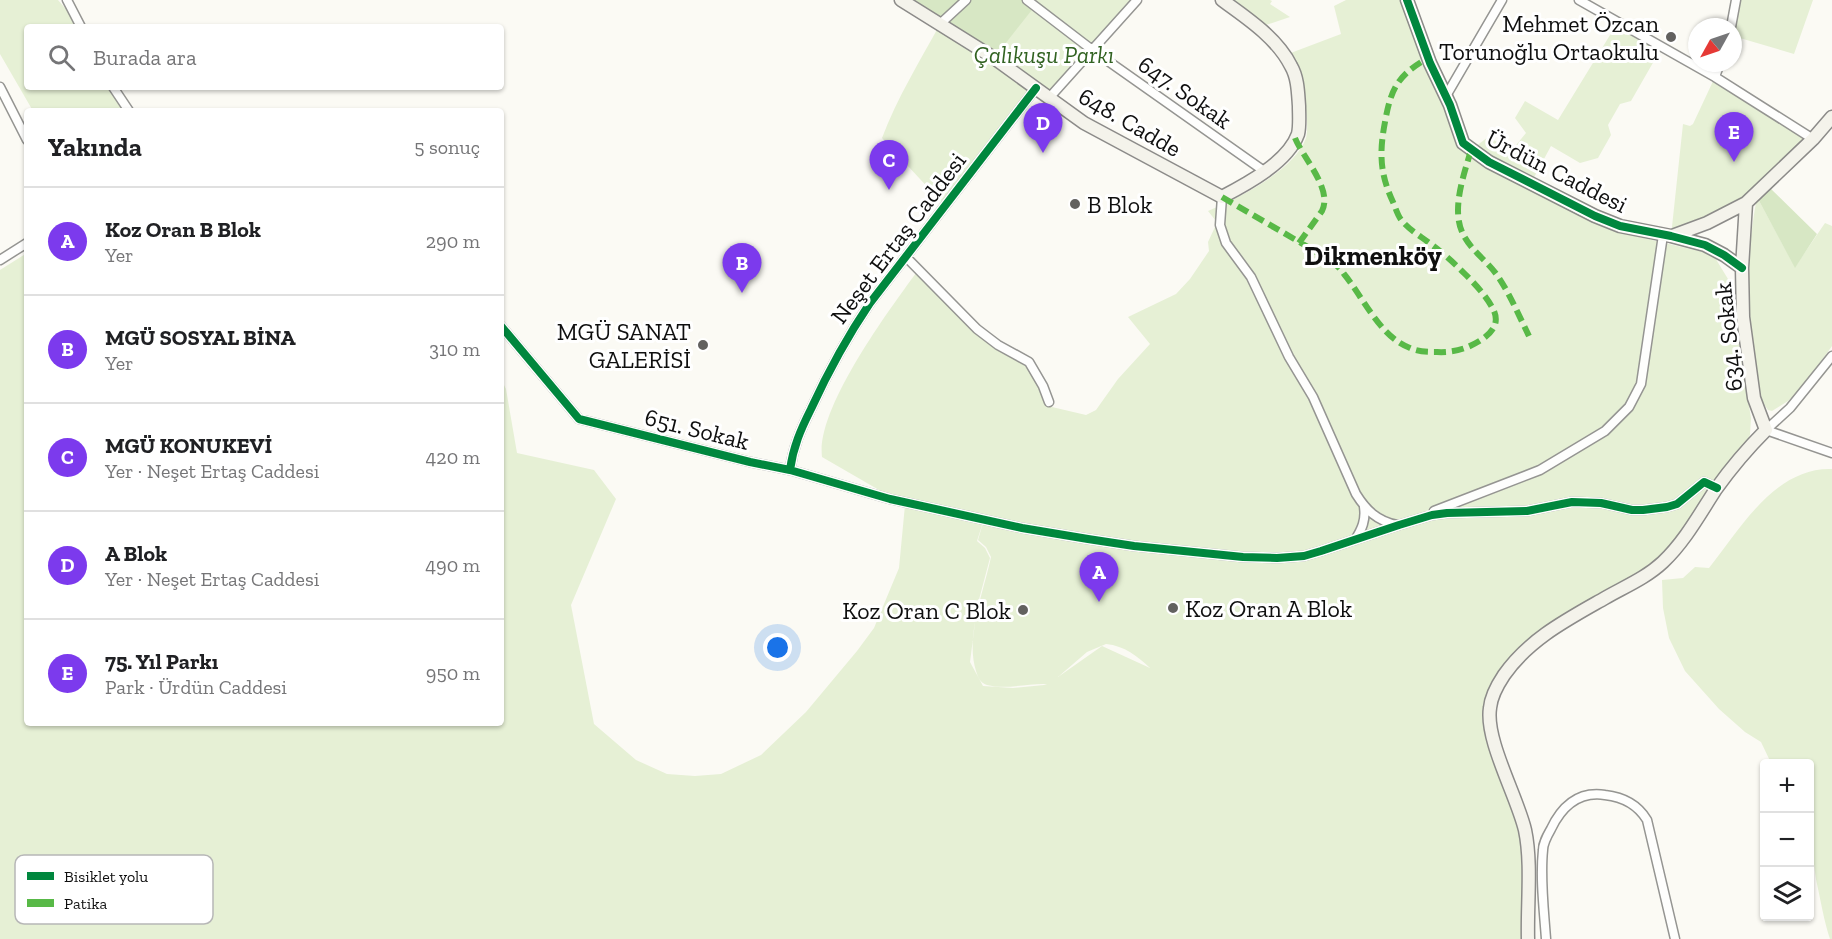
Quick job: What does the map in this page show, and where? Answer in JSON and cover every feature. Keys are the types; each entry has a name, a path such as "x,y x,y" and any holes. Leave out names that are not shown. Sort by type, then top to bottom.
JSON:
{"street":[{"path":"67,0 79,24"},
{"name":"648. Cadde","path":"901,0 994,58 1084,123 1222,197"},
{"path":"940,24 966,0"},
{"name":"647. Sokak","path":"1027,0 1091,49 1264,171"},
{"path":"1049,98 1137,0"},
{"path":"1222,0 1255,25 1292,68 1297,85 1299,132 1286,153 1264,171 1222,197 1220,225 1226,243 1251,277 1290,357 1313,397 1364,507 1379,519 1399,525 1440,514 1527,511 1572,502 1601,503 1632,510 1643,510 1677,504 1704,482 1717,488"},
{"path":"1407,0 1420,39 1446,96"},
{"path":"1446,96 1502,0"},
{"path":"1579,0 1594,4 1813,139"},
{"path":"1733,18 1736,0"},
{"path":"1715,77 1717,72"},
{"path":"0,87 24,134"},
{"name":"Neşet Ertaş Caddesi","path":"790,470 792,453 801,428 834,360 870,303 1036,88"},
{"path":"115,90 127,108"},
{"name":"Ürdün Caddesi","path":"1446,96 1462,143 1489,162 1595,216 1620,226 1692,241 1710,248 1742,268"},
{"path":"1399,525 1540,470 1605,431 1629,407 1641,384 1667,236 1707,223 1746,203 1813,139 1832,117"},
{"name":"634. Sokak","path":"1746,203 1742,268 1743,317 1754,398 1766,430"},
{"path":"0,260 24,245"},
{"path":"906,257 977,329 998,345 1029,362 1049,402"},
{"name":"651. Sokak","path":"504,330 579,419 790,470 890,499 1022,528 1134,546 1243,557 1277,558 1304,556 1399,525"},
{"path":"1528,939 1528,864 1525,831 1492,733 1489,710 1491,700 1508,669 1534,642 1643,577 1660,564 1681,542 1717,488 1748,449 1790,408 1832,356"},
{"path":"1766,430 1832,453"},
{"path":"1355,540 1363,527 1364,507"},
{"path":"1546,939 1542,868 1545,841 1556,819 1568,805 1577,798 1599,794 1612,795 1634,805 1647,820 1675,939"}],"green space":[{"path":"0,0 58,0 76,24 24,24 24,90 113,90 124,108 31,108 0,54"},
{"path":"901,0 1027,0 1035,6 994,58"},
{"name":"Çalıkuşu Parkı","path":"1027,0 1137,0 1049,98 1036,88 945,206 882,138 902,94 940,24"},
{"path":"1222,0 1270,0 1272,1 1270,4 1290,17 1266,25 1261,31"},
{"path":"1346,0 1401,0 1415,42 1445,107 1458,145 1484,163 1558,205 1613,231 1714,256 1728,279 1751,418 1750,435 1743,449 1691,522 1663,555 1637,577 1605,591 1532,641 1489,706 1522,832 1526,939 0,939 0,270 24,255 24,726 504,726 504,385 517,453 594,470 616,499 571,605 594,724 636,760 667,774 695,776 721,774 761,755 806,712 874,628 899,568 905,505 822,457 823,437 841,388 872,336 916,273 932,285 979,334 1032,367 1052,407 1086,415 1096,410 1118,379 1150,344 1128,317 1176,294 1190,279 1209,251 1208,242 1216,221 1208,211 1264,182 1290,162 1300,150 1307,132 1305,94 1299,74 1288,54 1341,34 1334,6","holes":["984,519 978,540 986,547 991,557 975,626 977,607 990,558 985,548 977,541","974,633 976,671 985,684 1002,687 1047,684 1013,688 983,686 970,662","1106,644 1130,652 1150,668 1102,646 1058,677 1087,652"]},
{"path":"1736,0 1813,0 1794,54 1742,39 1742,18 1734,18"},
{"path":"1618,22 1662,47 1631,101 1620,104 1608,125 1611,135 1598,158 1580,163 1551,146 1531,183 1471,150 1488,137 1512,150 1526,133 1515,118 1525,101 1558,120"},
{"path":"1715,77 1813,139 1746,203 1671,236 1683,124 1690,126 1693,124"},
{"path":"1769,187 1817,234 1795,268 1757,197"},
{"path":"1757,197 1795,267 1825,223 1832,226 1832,346 1802,388 1772,411 1768,410 1761,400 1749,324 1748,273"},
{"path":"1832,469 1832,939 1830,939 1823,912 1814,864 1814,759 1769,759 1761,742 1745,732 1719,709 1685,671 1669,638 1663,608 1662,580 1683,578 1695,567 1709,568 1761,503 1793,478 1812,471"}],"marked path":[{"path":"1222,197 1332,261 1343,272 1381,326 1399,343 1427,352 1450,352 1473,345 1484,338 1495,323 1495,315 1491,306 1478,287 1457,266 1401,220 1383,173 1381,154 1383,133 1393,91 1409,70 1428,58"},
{"path":"1295,138 1324,193 1322,211 1299,243"},
{"path":"1471,150 1458,204 1460,226 1467,241 1502,282 1529,336"}],"cycle path":[{"path":"1407,0 1463,143 1489,162 1595,216 1620,226 1705,245 1742,268"},
{"path":"504,330 579,419 790,470 795,446 804,424 831,368 870,303 1036,88"},
{"path":"790,470 890,499 1022,528 1134,546 1243,557 1277,558 1304,556 1432,515 1527,511 1572,502 1601,503 1632,510 1643,510 1677,504 1704,482 1717,488"}],"place":[{"name":"Mehmet Özcan Torunoğlu Ortaokulu","path":"1671,37"},
{"name":"A Blok","path":"1043,153"},
{"name":"75. Yıl Parkı","path":"1734,162"},
{"name":"MGÜ KONUKEVİ","path":"889,190"},
{"name":"B Blok","path":"1075,204"},
{"name":"MGÜ SOSYAL BİNA","path":"742,293"},
{"name":"MGÜ SANAT GALERİSİ","path":"703,345"},
{"name":"Koz Oran B Blok","path":"1099,602"},
{"name":"Koz Oran A Blok","path":"1173,608"},
{"name":"Koz Oran C Blok","path":"1023,610"}],"district":[{"name":"Dikmenköy","path":"1373,256"}]}
